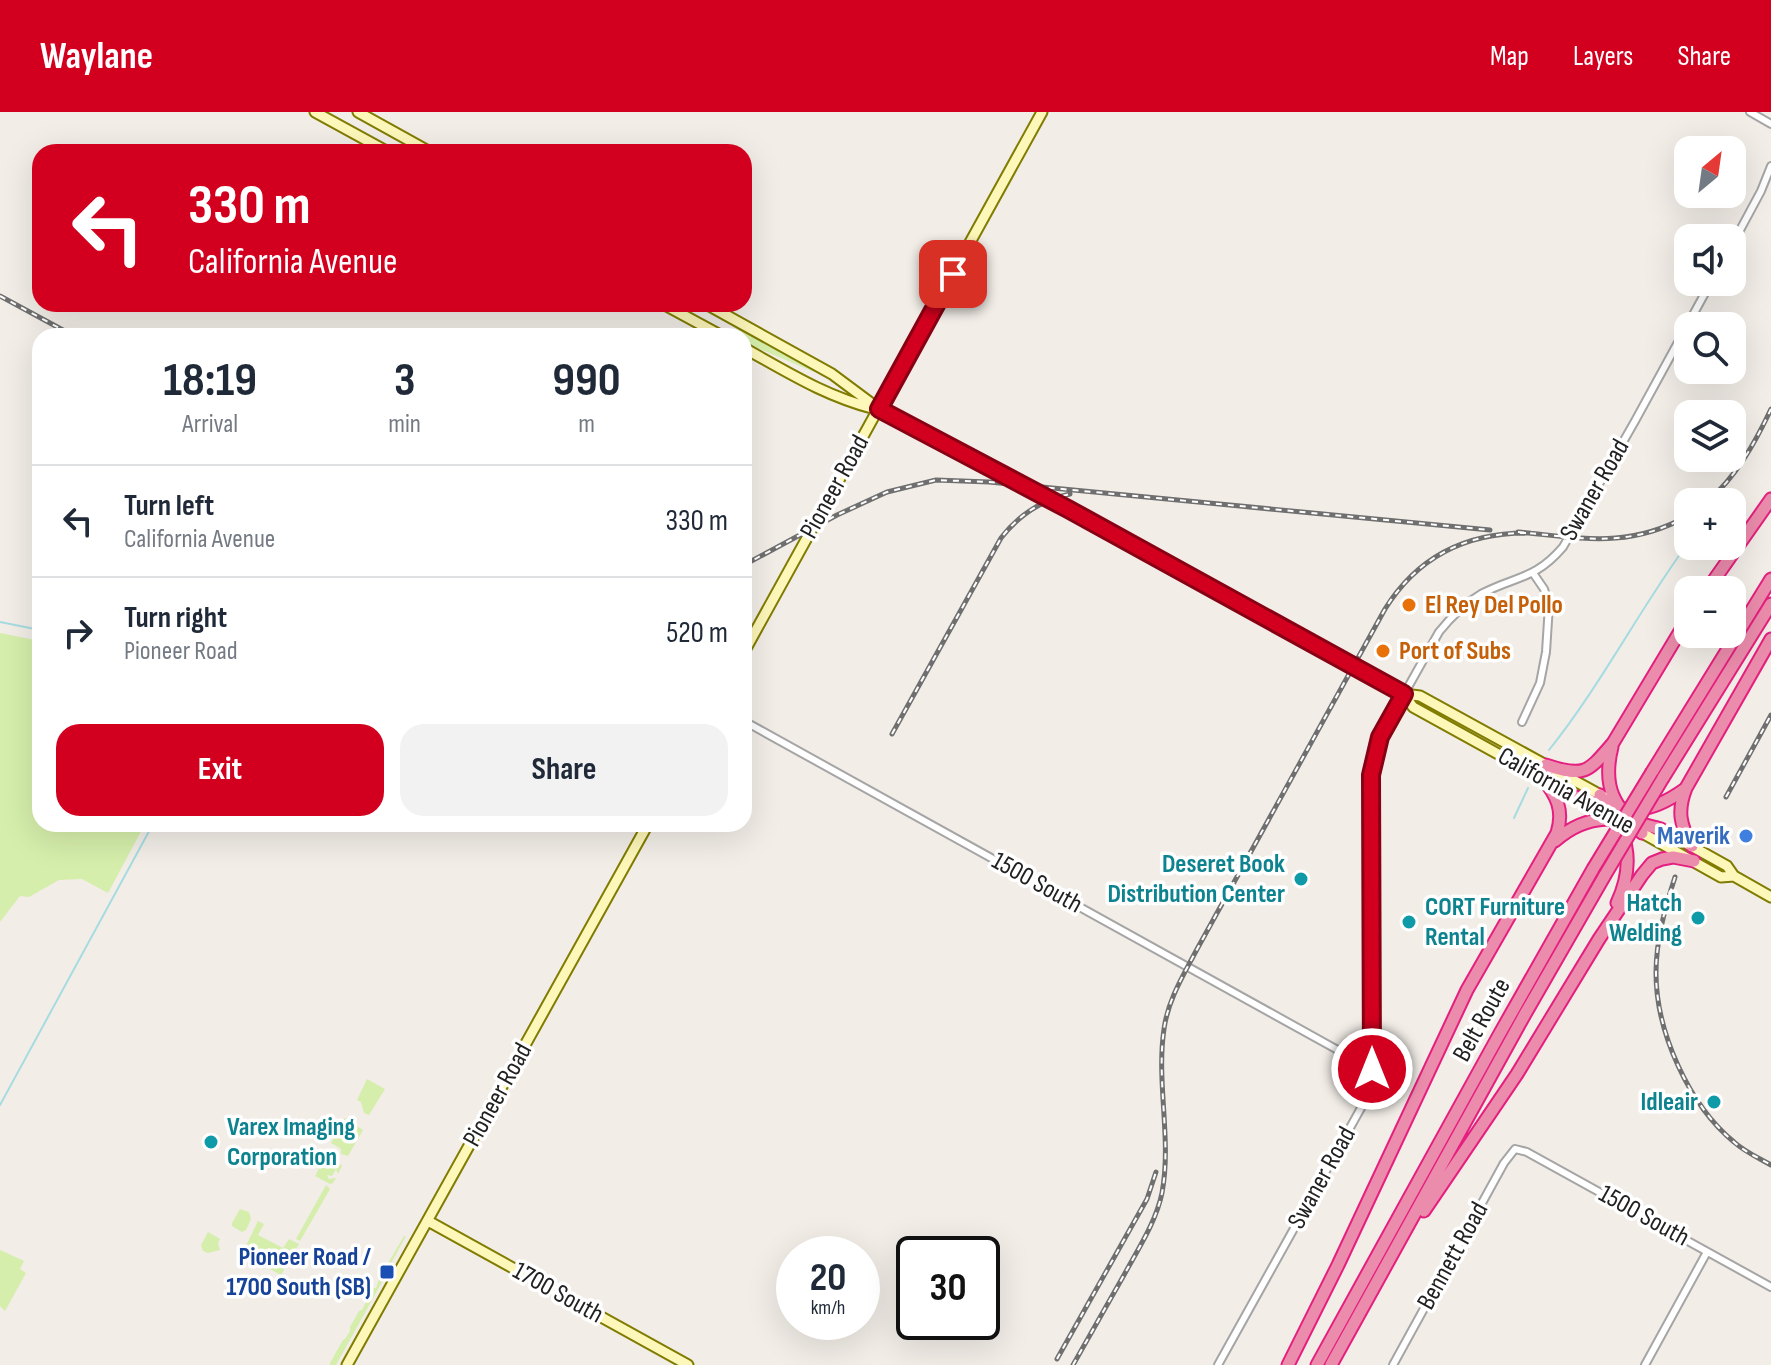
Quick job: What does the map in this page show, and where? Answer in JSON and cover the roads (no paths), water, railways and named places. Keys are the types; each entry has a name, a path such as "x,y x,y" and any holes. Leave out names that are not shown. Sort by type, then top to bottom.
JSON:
{"highway":[{"path":"1717,576 1771,499"},
{"name":"Belt Route","path":"1331,1365 1652,772 1771,579"},
{"name":"Belt Route","path":"1317,1365 1499,1035 1599,872 1663,778 1771,604"},
{"path":"1692,846 1680,820 1680,805 1686,788 1771,639"},
{"path":"1546,765 1569,772 1583,772 1594,764 1613,743 1674,641"},
{"path":"1599,939 1622,893 1627,873 1626,845 1609,775 1613,743"},
{"path":"1288,1365 1467,990 1559,828 1560,809 1542,778"},
{"path":"1552,844 1586,821 1616,809 1655,807 1686,788"},
{"path":"1576,797 1616,809 1661,829"},
{"path":"1616,809 1642,833"},
{"path":"1391,1259 1510,1085 1642,875 1652,863 1667,857 1694,861"}],"main road":[{"path":"315,112 374,144"},
{"path":"358,112 415,144"},
{"name":"Pioneer Road","path":"752,638 1042,112"},
{"path":"394,144 399,135"},
{"path":"677,312 706,328"},
{"path":"719,328 723,313"},
{"name":"California Avenue","path":"723,313 750,328"},
{"name":"California Avenue","path":"752,329 832,374 879,409 1404,694 1420,696 1546,765 1616,809"},
{"name":"California Avenue","path":"752,352 821,391 848,402 879,409"},
{"name":"California Avenue","path":"1404,694 1413,707 1576,797"},
{"name":"California Avenue","path":"1661,829 1727,866 1734,876 1771,897"},
{"name":"Pioneer Road","path":"347,1365 644,832"},
{"name":"California Avenue","path":"1642,833 1721,877 1734,876"},
{"name":"1700 South","path":"428,1221 688,1365"}],"street":[{"path":"1750,112 1771,124"},
{"path":"1743,224 1771,166"},
{"name":"Swaner Road","path":"1218,1365 1361,1108 1368,1088 1372,1069 1371,775 1380,737 1450,618 1483,593 1533,573 1551,560 1569,538 1703,296"},
{"path":"1522,722 1540,683 1547,636 1549,605 1533,573"},
{"name":"1500 South","path":"752,725 1372,1069"},
{"name":"1500 South","path":"1515,1149 1527,1152 1771,1287"},
{"name":"Bennett Road","path":"1393,1365 1504,1163 1515,1149"},
{"path":"1645,1365 1707,1252"}],"waterway":[{"path":"1549,750 1586,700 1676,560"},
{"path":"0,622 32,628"},
{"path":"1514,818 1528,788"},
{"path":"0,1105 149,832"}],"railway":[{"path":"0,296 59,328"},
{"path":"1721,488 1744,459 1771,409"},
{"path":"752,561 887,492 936,480 989,482 1490,530"},
{"path":"892,734 1001,538 1031,510 1070,494"},
{"path":"1518,532 1604,539 1645,533 1674,522"},
{"path":"1073,1365 1141,1245 1159,1204 1165,1173 1164,1029 1172,998 1196,951 1398,590 1429,561 1447,551 1486,537 1530,533"},
{"path":"1726,797 1771,715"},
{"path":"1675,877 1656,961 1658,996 1669,1043 1690,1088 1718,1127 1743,1149 1771,1165"},
{"path":"1057,1359 1147,1199 1156,1172"}],"place":[{"name":"El Rey Del Pollo","path":"1409,605"},
{"name":"Port of Subs","path":"1383,651"},
{"name":"Maverik","path":"1746,836"},
{"name":"Deseret Book Distribution Center","path":"1301,879"},
{"name":"Hatch Welding","path":"1698,918"},
{"name":"CORT Furniture Rental","path":"1409,922"},
{"name":"Idleair","path":"1714,1102"},
{"name":"Varex Imaging Corporation","path":"211,1142"},
{"name":"Pioneer Road / 1700 South (SB)","path":"387,1272"}]}
